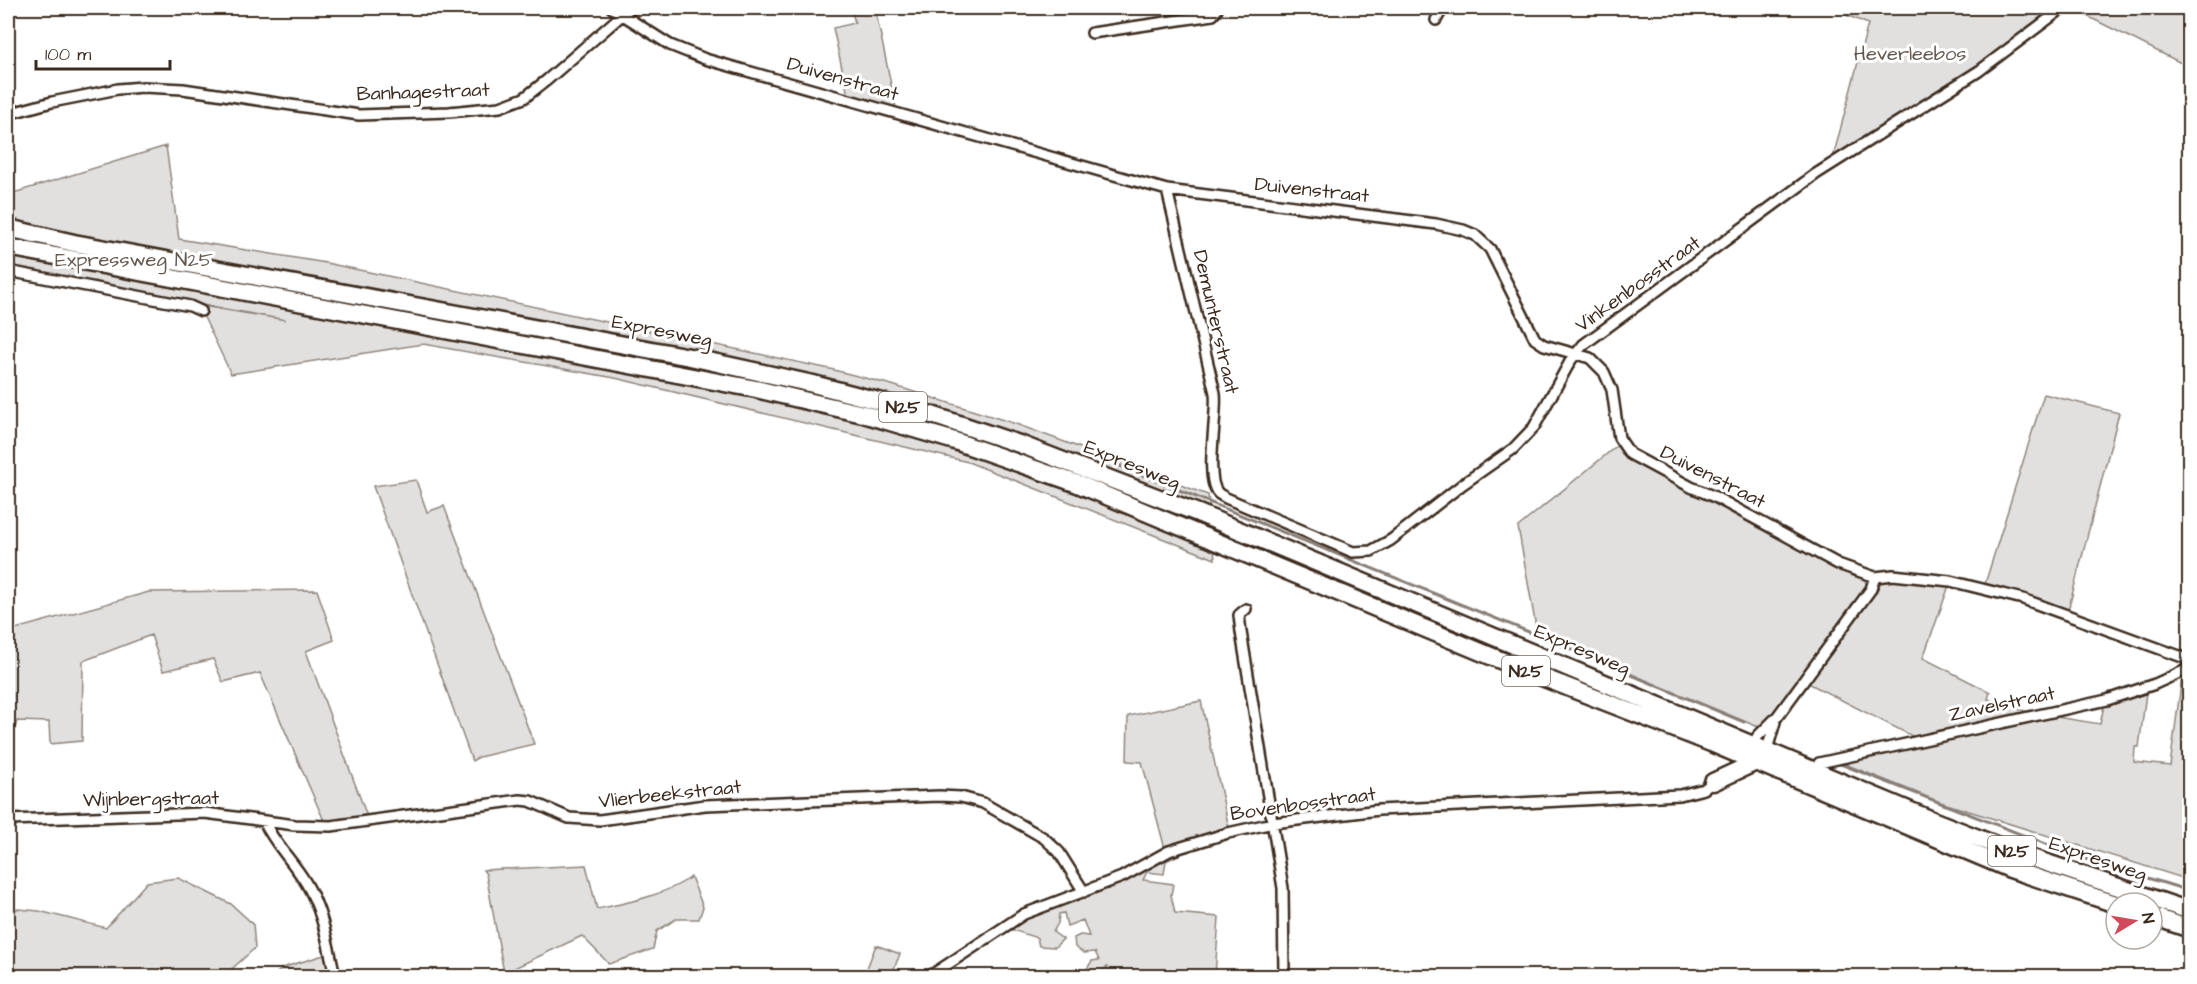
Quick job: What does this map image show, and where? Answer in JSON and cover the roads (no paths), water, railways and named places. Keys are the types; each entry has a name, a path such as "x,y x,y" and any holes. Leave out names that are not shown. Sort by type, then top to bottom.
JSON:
{"highway":[{"name":"Expresweg","path":"8,228 74,243 702,360 813,384 932,415 1063,460 1178,506 1688,717 1761,744 2011,851 2190,911"},
{"name":"Expresweg","path":"8,247 745,386 863,414 946,438 1134,506 1534,674 1756,762 2010,868 2104,900"},
{"path":"1713,782 1724,762 1723,753 1719,747"},
{"path":"1713,782 1756,762"},
{"path":"2164,920 2190,929"}],"street":[{"name":"Duivenstraat","path":"612,8 670,45 705,59 1167,190 1377,216 1464,230 1483,240 1491,249 1535,339 1544,345 1590,358 1604,372 1612,390 1621,442 1630,454 1829,559 1875,577 1893,575 1950,581 2023,599 2185,658 2188,669"},
{"name":"Banhagestraat","path":"8,114 52,102 118,89 143,87 183,89 359,115 449,112 500,107 524,98 630,8"},
{"path":"1092,33 1213,15 1218,8"},
{"path":"1436,20 1443,8"},
{"name":"Vinkenbosstraat","path":"1211,463 1216,492 1226,498 1353,552 1371,551 1391,540 1525,439 1583,345 1816,174 1979,71 2063,8"},
{"name":"Demunterstraat","path":"1167,190 1217,405 1211,463"},
{"path":"8,271 190,306 201,311"},
{"path":"1761,744 1777,717 1871,589 1875,577"},
{"path":"1246,609 1239,615 1240,632 1283,888 1284,976"},
{"name":"Zavelstraat","path":"1819,763 2108,699 2149,686 2188,669"},
{"name":"Bovenbosstraat","path":"930,976 1024,914 1122,877 1169,851 1228,833 1273,823 1379,810 1680,795 1704,789 1713,782"},
{"name":"Vlierbeekstraat","path":"264,821 295,825 341,826 520,800 530,801 569,818 600,820 705,805 913,796 961,797 983,803 1044,838 1059,852 1084,892"},
{"name":"Wijnbergstraat","path":"8,820 205,813 264,821"},
{"path":"264,821 307,885 318,907 335,976"}],"waterway":[{"path":"1098,457 1744,722"},
{"path":"1838,763 2079,857 2190,891"}],"park label":[{"name":"Heverleebos","path":"1910,54"},
{"name":"Expressweg N25","path":"134,260"}]}
